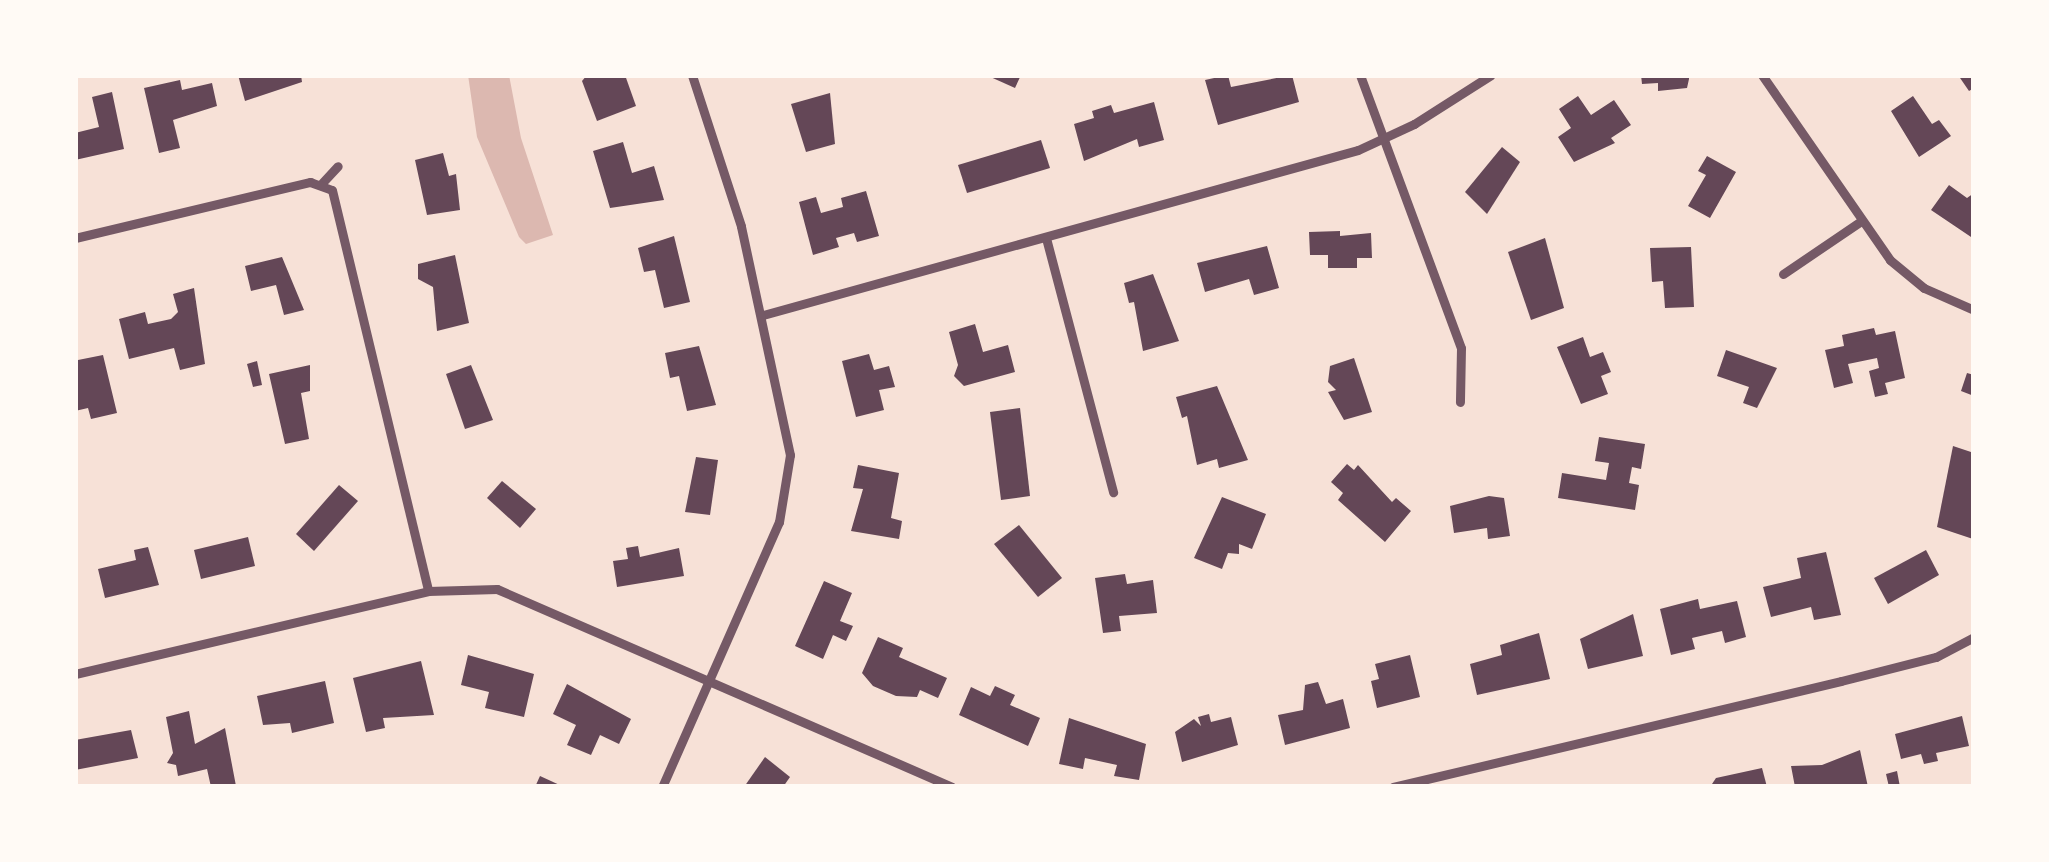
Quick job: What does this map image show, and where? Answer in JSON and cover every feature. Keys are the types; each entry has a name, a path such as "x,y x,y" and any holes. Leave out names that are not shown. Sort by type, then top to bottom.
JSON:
{"street":[{"path":"662,787 788,486 788,430 763,315 692,75"},
{"path":"1360,75 1461,348 1460,402"},
{"path":"763,315 1385,139 1491,75"},
{"path":"1762,75 1861,222 1914,281 1974,310"},
{"path":"75,238 322,183 338,166"},
{"path":"322,183 338,200 428,591"},
{"path":"1784,274 1861,222"},
{"path":"1046,238 1113,492"},
{"path":"75,674 428,591 497,589 952,787"},
{"path":"1393,787 1936,657 1974,636"}],"shaded area":[{"path":"468,75 509,75 521,138 553,235 526,244 519,237 477,137"}],"building":[{"path":"238,75 301,75 302,82 245,101"},
{"path":"587,75 625,75 636,106 597,121 582,81"},
{"path":"986,75 1021,75 1015,88"},
{"path":"1228,75 1231,87 1292,75 1299,102 1218,125 1205,80"},
{"path":"1641,75 1689,75 1689,79 1687,88 1658,91 1658,83 1642,84"},
{"path":"1958,75 1973,75 1974,88 1969,91"},
{"path":"180,80 182,90 212,83 217,106 173,120 180,148 159,153 144,88"},
{"path":"112,92 124,149 75,160 75,133 99,127 92,97"},
{"path":"830,93 835,144 806,152 791,104"},
{"path":"1578,96 1591,115 1614,100 1631,125 1611,138 1615,143 1574,162 1558,137 1571,128 1559,109"},
{"path":"1913,96 1932,124 1939,120 1951,136 1919,157 1891,111"},
{"path":"1154,102 1164,140 1139,147 1137,139 1084,161 1074,124 1094,118 1092,111 1111,105 1114,113"},
{"path":"1041,140 1050,168 967,193 958,165"},
{"path":"623,142 632,173 654,166 664,200 610,208 593,151"},
{"path":"1502,147 1520,162 1487,214 1465,192"},
{"path":"443,153 449,176 456,174 460,210 427,215 415,160"},
{"path":"1707,156 1736,172 1710,218 1688,206 1706,175 1698,171"},
{"path":"1949,185 1967,198 1974,193 1974,239 1931,210"},
{"path":"866,191 879,236 857,242 854,233 836,238 839,247 813,255 799,202 816,197 821,213 843,207 841,198"},
{"path":"1340,231 1340,236 1371,233 1372,258 1357,258 1357,268 1328,268 1328,255 1310,255 1309,232"},
{"path":"674,236 690,302 664,308 655,270 644,272 638,248"},
{"path":"1545,238 1564,308 1531,320 1508,252"},
{"path":"1267,246 1279,288 1254,295 1249,279 1205,292 1197,263"},
{"path":"1691,247 1694,307 1665,308 1663,281 1652,282 1650,248"},
{"path":"455,255 469,323 437,331 433,287 418,279 418,264"},
{"path":"282,257 304,310 284,315 276,285 251,291 245,266"},
{"path":"1153,274 1179,341 1143,351 1134,302 1129,303 1124,283"},
{"path":"194,288 205,364 180,370 174,348 129,359 119,319 145,312 148,324 171,319 178,312 173,294"},
{"path":"975,324 983,352 1008,345 1015,372 964,386 954,376 958,365 949,332"},
{"path":"1874,328 1876,335 1895,331 1905,378 1885,383 1888,394 1875,397 1869,371 1879,368 1877,358 1848,364 1853,383 1834,388 1825,350 1844,346 1842,335"},
{"path":"1583,337 1590,357 1603,352 1611,372 1601,376 1608,394 1581,404 1557,347"},
{"path":"699,346 716,405 687,411 679,376 670,378 665,353"},
{"path":"1726,350 1777,368 1757,408 1743,403 1749,387 1717,376"},
{"path":"869,354 874,370 889,366 895,387 879,390 884,410 856,417 842,361"},
{"path":"103,355 117,413 91,419 88,408 75,411 75,369 78,360"},
{"path":"1354,358 1372,412 1344,420 1328,392 1336,390 1328,382 1330,366"},
{"path":"257,361 262,385 253,387 247,364"},
{"path":"310,365 310,391 301,393 309,439 285,444 269,374"},
{"path":"471,365 493,420 465,429 446,374"},
{"path":"1967,373 1974,375 1974,396 1961,391"},
{"path":"1217,386 1248,460 1219,468 1217,459 1197,465 1187,416 1182,418 1176,397"},
{"path":"1020,408 1030,496 1001,500 990,412"},
{"path":"1599,437 1645,444 1641,469 1632,467 1629,483 1639,485 1635,510 1558,498 1562,473 1606,480 1609,463 1595,461"},
{"path":"1953,446 1974,453 1973,539 1937,527"},
{"path":"696,457 718,460 710,515 685,512"},
{"path":"1347,464 1354,470 1358,465 1392,502 1396,498 1411,511 1385,542 1338,500 1343,493 1331,482"},
{"path":"858,465 899,473 891,518 902,521 899,539 851,531 863,489 853,488"},
{"path":"502,481 536,509 520,528 487,498"},
{"path":"339,485 358,501 314,551 296,534"},
{"path":"1489,496 1504,498 1510,536 1488,539 1487,528 1454,533 1450,506"},
{"path":"1222,497 1266,514 1252,549 1239,544 1239,554 1228,553 1222,569 1194,558"},
{"path":"1019,525 1062,578 1038,597 994,544"},
{"path":"248,537 255,566 201,579 194,550"},
{"path":"638,546 640,557 679,548 684,576 617,587 613,561 628,559 626,548"},
{"path":"148,547 159,585 105,598 98,569 136,560 134,550"},
{"path":"1926,550 1939,575 1888,604 1874,578"},
{"path":"1826,552 1841,615 1814,620 1811,607 1771,617 1763,587 1801,578 1797,558"},
{"path":"1125,574 1127,584 1153,580 1157,613 1119,616 1121,631 1103,633 1095,578"},
{"path":"824,581 852,593 840,621 853,626 846,641 833,635 823,659 795,646"},
{"path":"1698,599 1700,609 1737,601 1746,637 1725,643 1722,631 1692,638 1695,649 1671,655 1660,609"},
{"path":"1633,614 1643,656 1588,669 1580,639"},
{"path":"1539,633 1550,679 1477,695 1470,664 1502,655 1500,645"},
{"path":"878,637 903,648 899,657 947,678 938,698 920,690 917,697 896,696 873,686 862,673"},
{"path":"468,655 534,674 524,717 485,708 489,692 461,685"},
{"path":"1410,655 1420,697 1377,708 1371,681 1379,679 1375,664"},
{"path":"421,661 434,715 383,718 385,728 366,732 353,678"},
{"path":"325,681 334,723 292,733 290,723 263,725 257,696"},
{"path":"1318,682 1326,704 1343,699 1350,728 1285,745 1278,715 1303,710 1305,685"},
{"path":"567,684 631,719 619,744 600,735 591,755 567,745 576,725 553,714"},
{"path":"995,686 1015,695 1010,705 1040,718 1028,746 959,715 971,687 990,696"},
{"path":"189,711 195,744 225,728 236,786 211,787 207,769 178,776 176,765 167,763 173,753 166,717"},
{"path":"1209,714 1211,722 1231,717 1238,745 1182,762 1175,732 1194,719 1201,726 1198,717"},
{"path":"1962,716 1969,746 1936,753 1938,761 1924,764 1921,754 1901,759 1895,734"},
{"path":"1069,718 1146,744 1139,780 1114,776 1117,765 1085,758 1083,769 1059,764"},
{"path":"131,730 138,758 75,770 75,740"},
{"path":"1860,750 1868,787 1795,787 1791,766 1822,765"},
{"path":"765,757 790,777 783,787 744,787"},
{"path":"1762,768 1767,787 1710,787 1716,778"},
{"path":"1897,771 1900,787 1889,787 1886,774"},
{"path":"540,776 564,787 535,787"}]}
